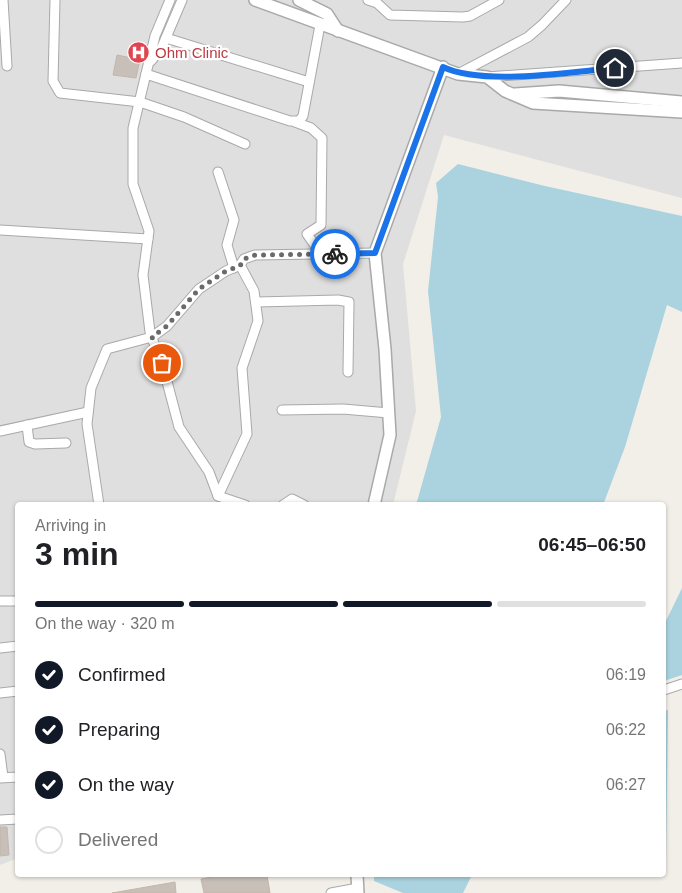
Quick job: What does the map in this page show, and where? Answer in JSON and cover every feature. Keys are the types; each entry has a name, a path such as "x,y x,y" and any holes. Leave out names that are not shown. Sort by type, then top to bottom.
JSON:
{"street":[{"path":"3,0 7,66"},
{"path":"55,0 53,82 60,93 140,102 184,117 245,144"},
{"path":"170,0 155,36 133,128 133,184 149,231 143,284 152,337 166,374 178,427 209,472 218,496"},
{"path":"149,63 166,38 182,0"},
{"path":"256,0 458,74 487,77 682,63"},
{"path":"300,0 319,4 338,31"},
{"path":"368,0 377,3 390,16 464,17 470,16 499,0"},
{"path":"458,74 528,36 542,25 566,0"},
{"path":"309,21 319,4"},
{"path":"295,122 303,116 320,25 319,4"},
{"path":"166,38 309,82"},
{"path":"375,502 390,435 385,349 375,253 443,67"},
{"path":"146,74 295,122 311,128 322,138 321,225 307,234 321,254"},
{"path":"487,77 505,92 515,94 559,91 682,102"},
{"path":"515,94 533,103 682,112"},
{"path":"218,172 234,220 227,245 237,266 254,291 257,302 258,321 242,368 247,434 218,496"},
{"path":"0,230 148,239"},
{"path":"100,502 87,424 91,388 107,349 152,337 167,326 199,289 237,266 244,259 255,255 375,253"},
{"path":"257,302 338,300 349,302 348,372"},
{"path":"282,410 356,409 389,413"},
{"path":"0,431 88,412"},
{"path":"27,425 26,437 29,442 35,444 66,443"},
{"path":"218,496 236,502"},
{"path":"287,502 292,498 299,502"},
{"path":"0,601 15,601"},
{"path":"0,648 15,646"},
{"path":"666,689 682,684"},
{"path":"0,693 15,691"},
{"path":"0,754 1,778 15,777"},
{"path":"0,820 15,819"},
{"path":"332,893 358,891 357,877"}],"shaded area":[{"path":"0,0 682,0 682,198 444,135 403,264 416,411 394,502 15,502 15,859 0,865"}],"water":[{"path":"458,164 545,186 682,216 682,312 667,305 625,447 604,502 417,502 441,417 428,291 438,197 436,183"},
{"path":"682,588 682,675 666,680 666,621"},
{"path":"666,710 668,710 666,861"},
{"path":"374,877 471,877 463,893 403,893 374,881"}],"building":[{"path":"138,45 143,46 136,78 113,75 117,55 132,58"},
{"path":"0,827 7,827 9,855 0,856"},
{"path":"211,877 267,877 270,893 204,893 201,879"},
{"path":"175,882 176,893 112,893"}],"way so far":[{"path":"162,363 152,337 167,326 199,289 226,271 240,266 244,259 255,255 335,254"}],"place":[{"name":"Ohm Clinic","path":"139,53"}],"route":[{"path":"335,254 375,253 443,67 458,74 487,77 615,68"}]}
